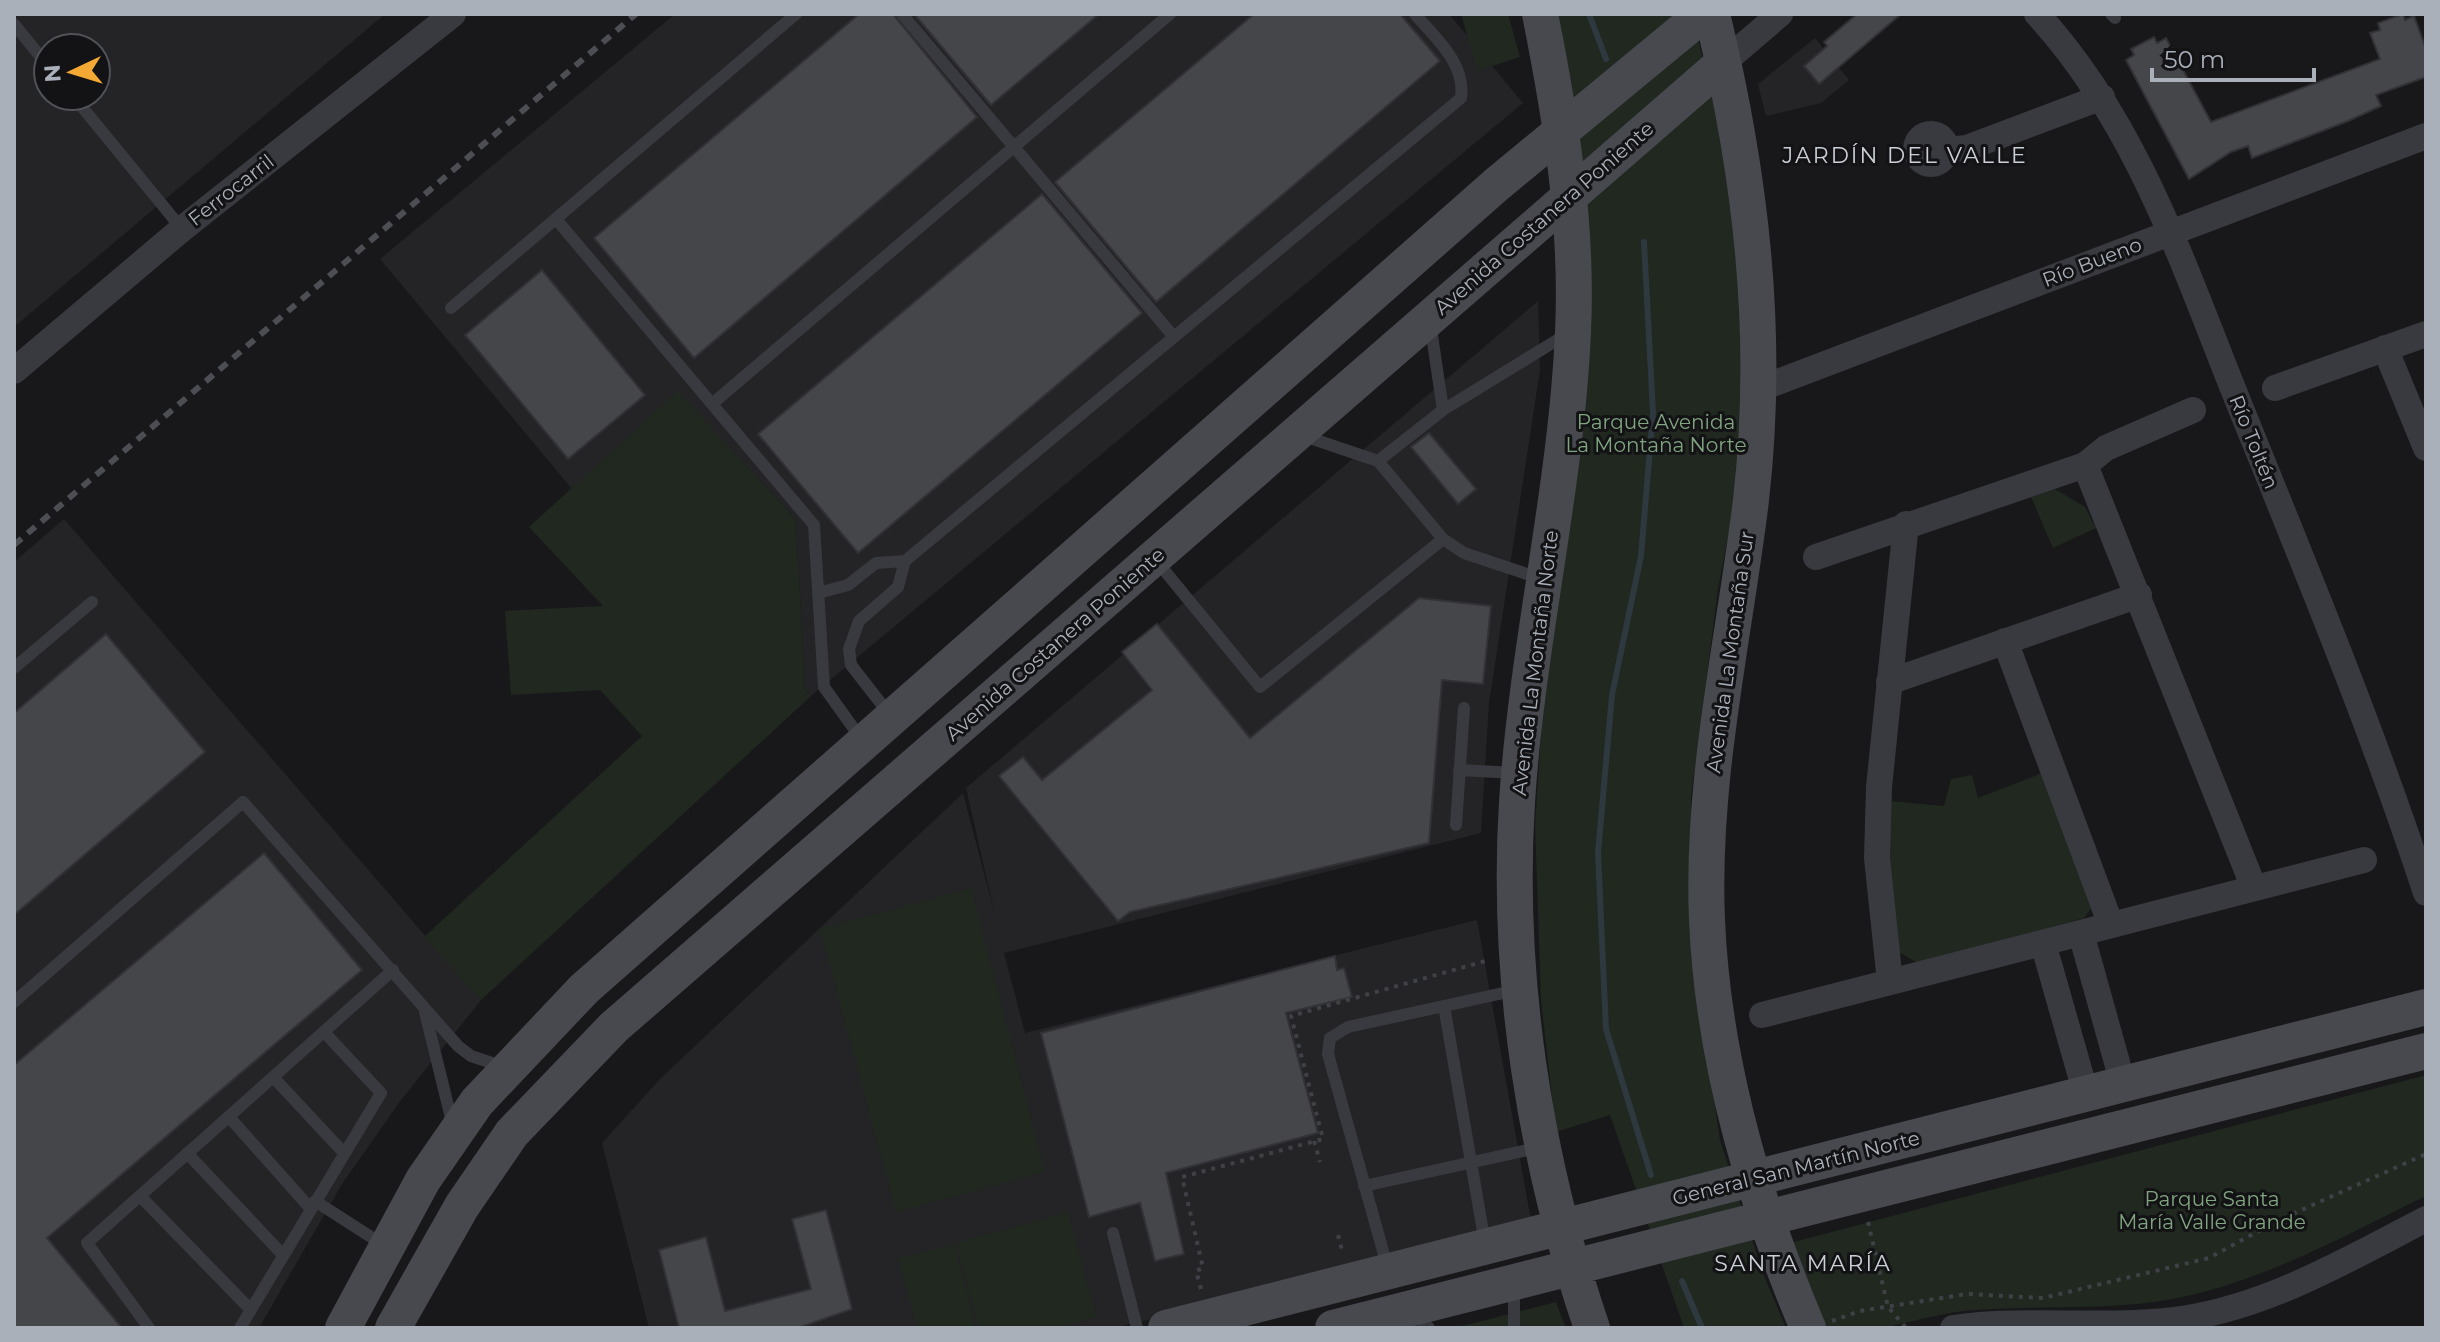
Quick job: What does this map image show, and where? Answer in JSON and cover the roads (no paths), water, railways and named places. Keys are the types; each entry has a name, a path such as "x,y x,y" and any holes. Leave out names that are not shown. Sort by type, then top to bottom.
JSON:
{"street":[{"name":"Ferrocarril","path":"14,371 182,229 453,14"},
{"name":"Avenida La Montaña Norte","path":"1540,14 1569,195 1574,330 1566,427 1520,773 1516,843 1520,989 1544,1146 1561,1228 1589,1326"},
{"path":"343,1328 385,1246 477,1102 584,989 1484,195 1561,135 1703,14"},
{"name":"Avenida La Montaña Sur","path":"1712,14 1738,131 1755,244 1759,389 1751,499 1716,724 1707,919 1723,1057 1753,1180 1766,1221 1815,1327"},
{"name":"Avenida Costanera Poniente","path":"393,1328 462,1206 512,1133 614,1027 1780,14"},
{"name":"Río Toltén","path":"2037,14 2102,97 2138,160 2351,679 2426,893"},
{"path":"1945,150 1967,148 2102,97"},
{"name":"Río Bueno","path":"1759,389 2426,136"},
{"path":"2275,388 2426,334"},
{"path":"2385,348 2426,448"},
{"path":"1816,557 2085,465 2106,448 2193,410"},
{"path":"2085,465 2254,888"},
{"path":"1890,982 1877,858 1889,682 1906,524"},
{"path":"1889,682 2139,595"},
{"path":"2005,641 2111,925"},
{"path":"1762,1015 2364,860"},
{"path":"2081,933 2123,1084"},
{"path":"2043,943 2086,1094"},
{"name":"General San Martín Norte","path":"1166,1328 2426,1007"},
{"path":"1333,1328 1419,1318 1514,1282 1766,1221 2426,1051"},
{"path":"1964,1327 2133,1323 2227,1309 2305,1281 2426,1219"}],"lane":[{"path":"451,308 796,14"},
{"path":"902,14 1174,337"},
{"path":"712,404 1170,14"},
{"path":"892,717 851,665 849,649 859,621 898,587 905,561 1461,98 1462,84 1454,60 1415,14"},
{"path":"14,24 32,46"},
{"path":"86,112 182,229"},
{"path":"556,219 814,525 821,672 825,692 864,742"},
{"path":"1430,318 1443,410"},
{"path":"1378,461 1443,410 1574,330"},
{"path":"1297,433 1378,461 1443,539 1490,565 1545,580"},
{"path":"1154,558 1260,687 1443,539"},
{"path":"818,593 848,585 876,563 905,561"},
{"path":"14,668 92,602"},
{"path":"1456,825 1464,708"},
{"path":"1459,770 1520,773"},
{"path":"14,1002 243,802 425,1009 471,1056 509,1068"},
{"path":"149,1328 87,1243 393,970"},
{"path":"1389,1272 1328,1054 1330,1038 1348,1027 1520,989"},
{"path":"1444,1006 1486,1247"},
{"path":"425,1009 455,1133"},
{"path":"240,1328 381,1093 324,1032"},
{"path":"273,1077 344,1153"},
{"path":"229,1117 312,1205 385,1246"},
{"path":"1364,1186 1544,1146"},
{"path":"187,1153 282,1254"},
{"path":"140,1196 250,1309"},
{"path":"1113,1233 1137,1328"},
{"path":"1514,1282 1514,1328"}],"waterway":[{"path":"1589,14 1606,59"},
{"path":"1644,242 1653,413 1641,556 1612,695 1598,853 1606,1029 1651,1175"},
{"path":"1682,1281 1702,1328"}],"railway":[{"path":"14,545 636,14"}],"district":[{"name":"JARDÍN DEL VALLE","path":"1905,155"},
{"name":"SANTA MARÍA","path":"1803,1263"}],"park label":[{"name":"Parque Avenida La Montaña Norte","path":"1656,434"},
{"name":"Parque Santa María Valle Grande","path":"2212,1210"}]}
